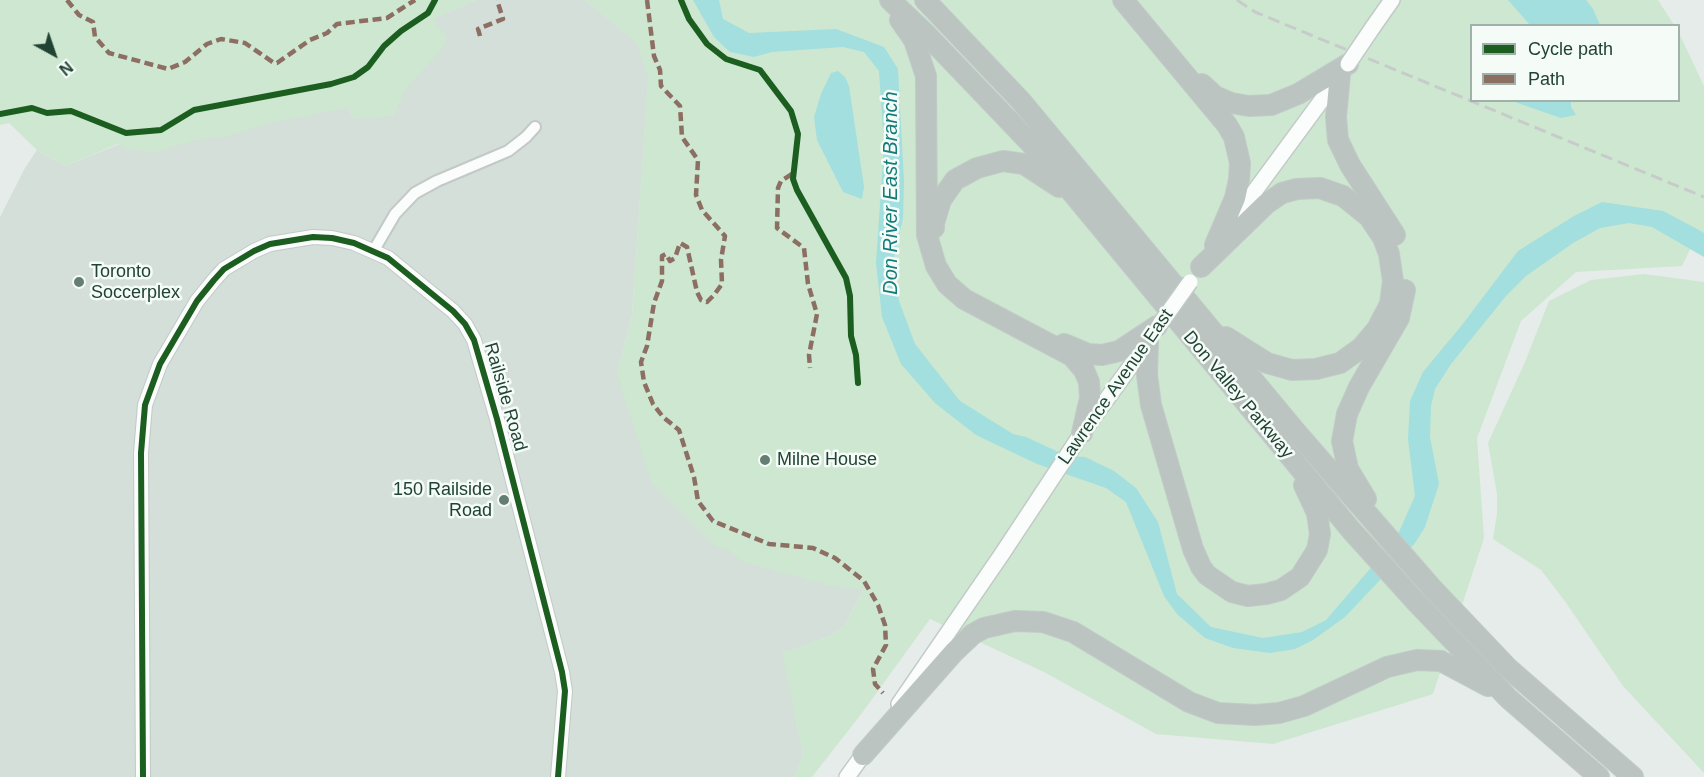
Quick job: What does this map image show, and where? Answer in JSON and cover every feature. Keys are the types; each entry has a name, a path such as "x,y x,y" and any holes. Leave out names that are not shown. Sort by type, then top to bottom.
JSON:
{"highway":[{"name":"Don Valley Parkway","path":"888,0 979,88 1036,149 1351,530 1418,604 1508,698 1599,777"},
{"path":"888,0 914,39 926,75 927,235 936,266 947,284 964,298 1072,356 1084,370 1089,382 1090,398 1082,433"},
{"name":"Don Valley Parkway","path":"925,0 1028,109 1376,526 1431,587 1508,668 1633,777"},
{"path":"937,0 956,32"},
{"path":"1123,0 1227,125 1234,137 1240,163 1239,180 1235,198 1215,245"},
{"path":"1134,0 1205,87 1215,96 1232,103 1249,106 1271,105 1298,94 1344,69"},
{"path":"1344,69 1336,117 1338,140 1350,165 1390,225 1398,241 1404,266 1405,291 1399,318 1359,387 1347,414 1342,441 1348,469 1371,505 1376,526"},
{"path":"1072,195 1024,164 1003,161 977,168 955,180 941,200 934,224 940,255 948,274 968,292 1070,347 1088,354 1102,355 1119,351 1153,334"},
{"path":"1195,275 1266,204 1282,193 1297,189 1320,188 1342,196 1369,217 1383,238 1389,254 1393,280 1390,304 1377,330 1361,348 1340,363 1316,369 1292,370 1267,363 1208,325"},
{"path":"1153,334 1146,375 1150,405 1193,549 1207,575 1232,592 1257,596 1287,587 1300,577 1317,550 1320,526 1317,513 1289,456"},
{"path":"863,755 954,652 973,634 984,628 1015,621 1043,622 1073,632 1189,702 1218,713 1255,716 1279,713 1304,706 1387,667 1417,660 1441,661 1508,698"}],"main road":[{"name":"Lawrence Avenue East","path":"846,777 1039,499 1082,433 1392,0"}],"street":[{"path":"374,250 395,214 415,194 437,181 508,151 535,127"},
{"name":"Railside Road","path":"143,777 141,429 145,405 160,364 197,301 213,280 231,264 254,251 281,241 313,237 332,238 374,250 388,258 433,293 465,324 474,340 497,419 562,672 565,691 558,777"}],"shaded area":[{"path":"476,0 585,0 650,53 632,315 617,373 845,579 864,588 845,625 831,636 783,653 803,754 795,777 0,777 0,217 25,168 37,150 65,166"}],"green space":[{"path":"0,0 476,0 433,19 447,37 442,49 405,90 394,116 352,119 347,108 275,122 227,136 195,140 153,153 127,149 118,144 65,166 37,150 9,123 0,125"},
{"path":"585,0 1658,0 1673,24 1470,24 1470,102 1680,102 1680,35 1704,86 1704,233 1699,231 1682,266 1576,272 1521,321 1477,438 1484,538 1433,694 1273,744 1156,734 1044,672 930,619 812,777 795,777 803,754 782,653 831,636 845,625 863,590 826,585 741,561 729,550 716,547 651,482 617,373 632,315 648,78 637,43"},
{"path":"1644,274 1704,282 1704,773 1623,686 1541,570 1493,539 1497,494 1488,443 1525,362 1549,301 1591,280"}],"water":[{"name":"Don River East Branch","path":"693,0 719,0 723,19 749,33 836,29 884,47 898,69 904,181 903,218 893,262 899,301 915,344 960,401 1013,434 1026,437 1067,456 1085,457 1114,471 1136,488 1158,522 1177,594 1211,627 1263,638 1302,632 1326,620 1375,563 1398,534 1415,496 1408,439 1410,401 1423,372 1518,251 1574,216 1602,202 1663,211 1699,230 1704,233 1704,257 1652,227 1629,223 1600,228 1573,243 1526,276 1506,296 1451,364 1435,389 1431,406 1430,437 1439,484 1425,527 1415,543 1345,617 1313,640 1295,649 1270,653 1233,648 1205,638 1177,614 1164,596 1126,502 1106,488 1037,464 976,435 935,403 901,364 882,317 876,263 884,145 879,71 864,52 843,47 772,52 754,57 730,52 714,37"},
{"path":"1508,0 1586,0 1600,24 1529,24"},
{"path":"838,71 845,77 849,86 864,187 862,199 843,192 817,140 814,117 821,94 831,73"},
{"path":"1515,102 1571,102 1576,115 1561,118"}],"railway":[{"path":"1237,0 1255,12 1470,101"},
{"path":"1473,102 1704,197"}],"marked path":[{"path":"67,0 79,15 93,22 95,37 109,53 168,69 185,62 207,44 221,39 245,43 277,63 310,40 327,33 337,24 387,18 415,0"},
{"path":"480,36 478,29 503,19 497,0"},
{"path":"647,0 654,56 660,70 661,86 680,106 682,137 698,160 696,195 702,210 725,236 721,260 722,284 707,302 701,300 697,292 687,247 680,243 675,258 670,261 666,254 662,256 662,281 654,303 647,346 641,362 644,382 653,404 663,417 679,430 694,477 698,501 713,521 769,544 813,548 835,558 864,581 878,605 885,625 886,645 873,669 875,684 883,693"},
{"path":"792,174 781,181 778,188 777,228 804,248 808,284 817,314 809,355 810,368"}],"cycle path":[{"path":"0,114 32,108 47,113 71,111 126,133 161,130 194,110 331,84 354,77 368,67 384,46 401,31 428,13 435,0"},
{"path":"681,0 689,19 707,44 726,59 760,70 791,111 798,134 793,179 846,278 850,296 851,336 856,355 858,383"},
{"path":"143,777 141,453 145,405 160,364 197,301 224,269 270,244 313,237 354,243 388,258 453,311 465,324 474,340 497,419 562,672 565,691 558,777"}],"place":[{"name":"Toronto Soccerplex","path":"79,282"},
{"name":"Milne House","path":"765,460"},
{"name":"150 Railside Road","path":"504,500"}]}
